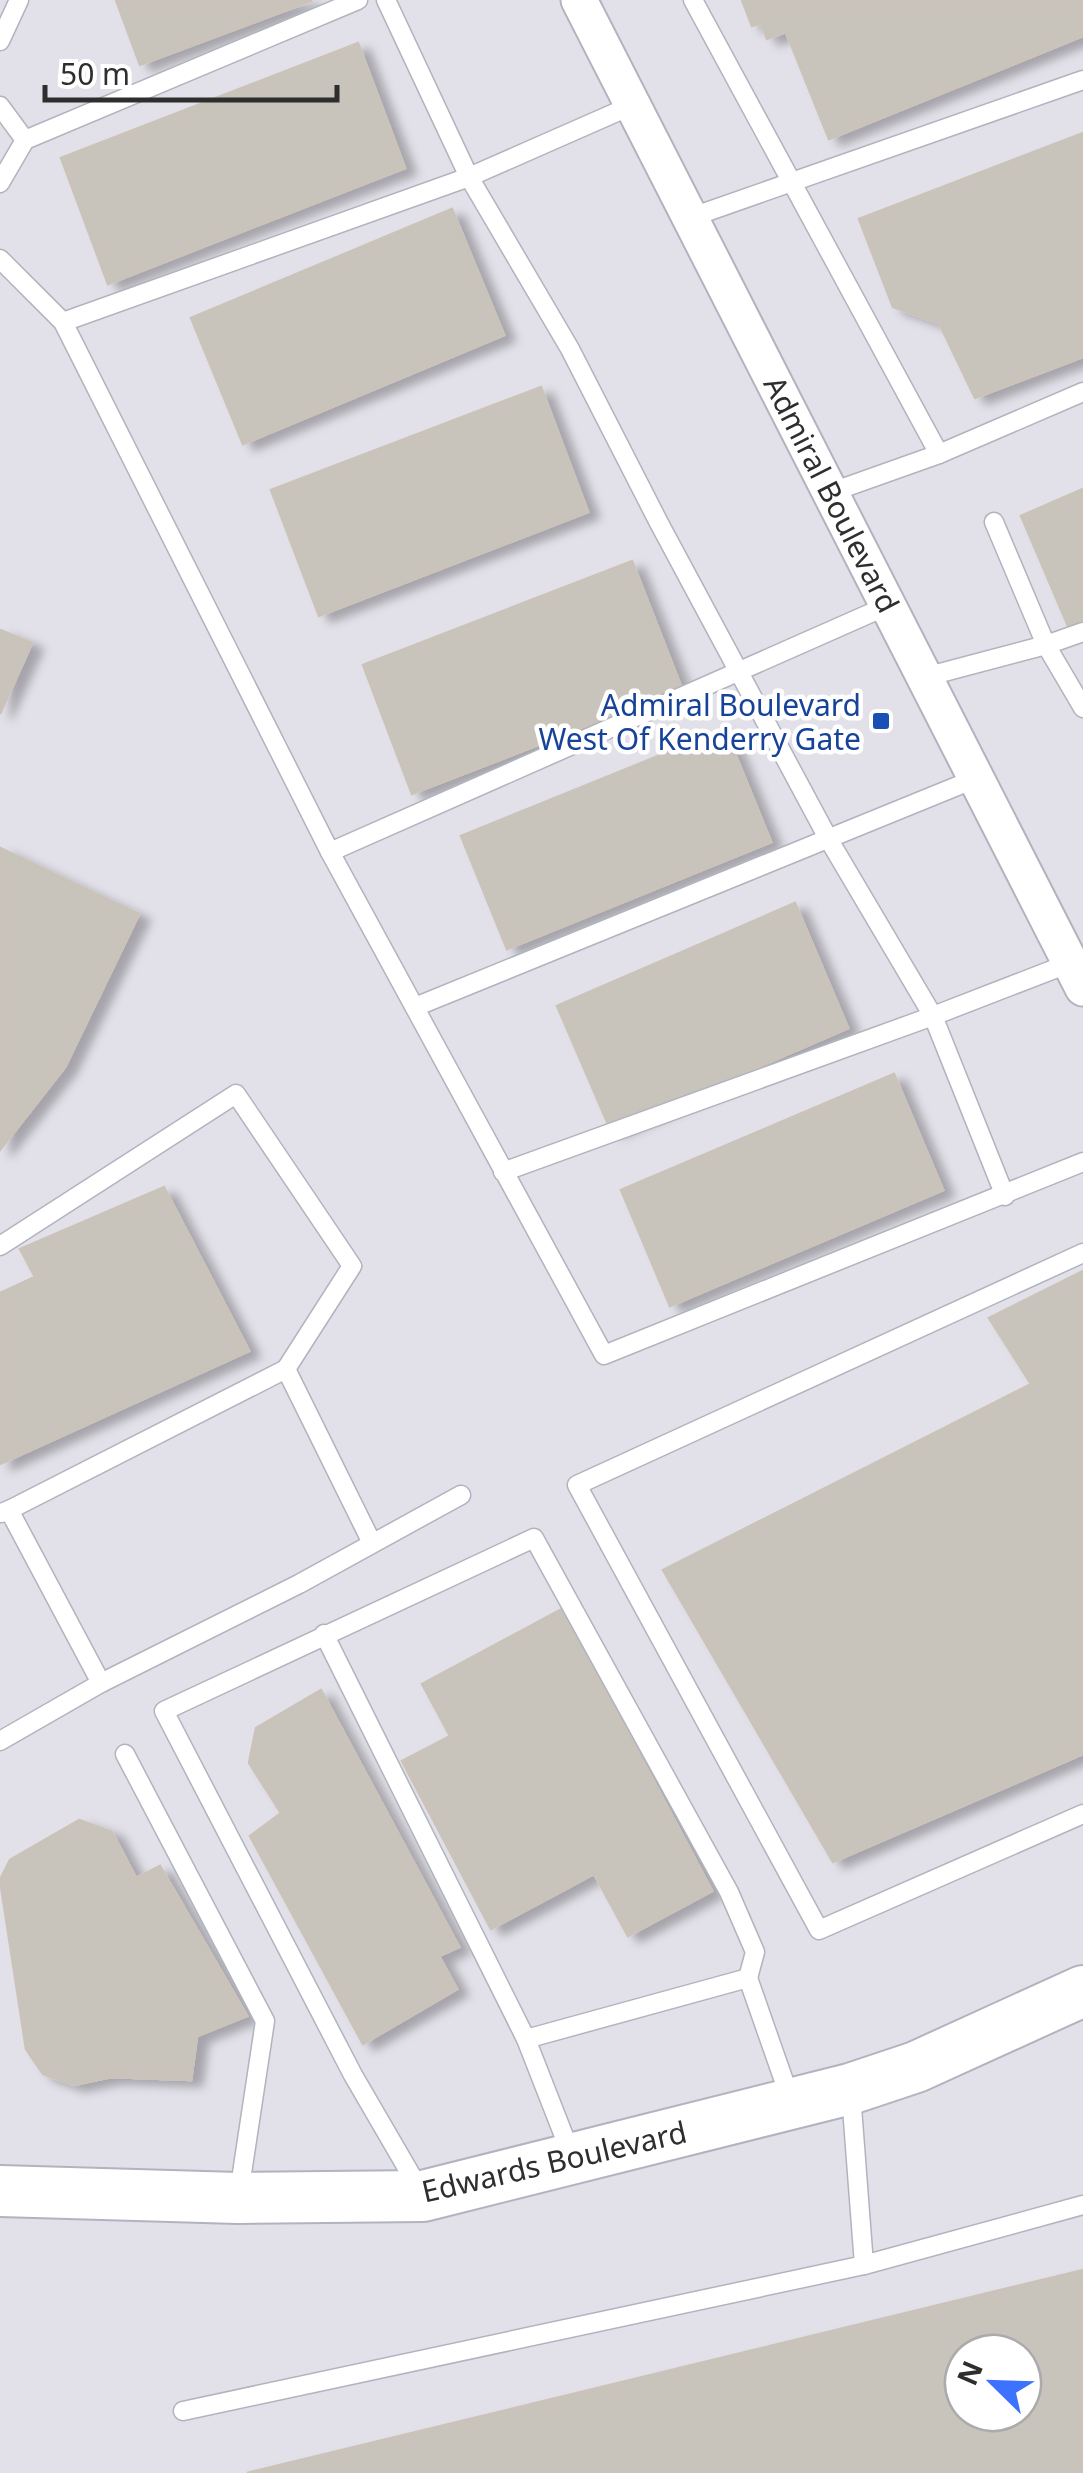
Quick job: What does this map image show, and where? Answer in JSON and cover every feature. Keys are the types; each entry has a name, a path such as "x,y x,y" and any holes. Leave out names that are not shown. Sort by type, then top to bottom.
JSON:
{"street":[{"name":"Admiral Boulevard","path":"579,0 1076,975"},
{"name":"Edwards Boulevard","path":"0,2191 238,2198 423,2196 850,2089 916,2067 1083,1991"}],"lane":[{"path":"0,41 18,0"},
{"path":"0,183 26,140 358,0"},
{"path":"386,0 469,177 566,341 829,840 933,1016 1004,1196"},
{"path":"693,0 939,454"},
{"path":"692,217 1083,80"},
{"path":"64,322 469,177 635,104"},
{"path":"0,106 26,140"},
{"path":"0,259 64,322 330,852 604,1355 1083,1162"},
{"path":"832,492 939,454 1083,392"},
{"path":"994,522 1046,646 1083,708"},
{"path":"330,852 889,605"},
{"path":"925,677 1046,646 1083,632"},
{"path":"415,1007 977,778"},
{"path":"503,1172 933,1016 1076,975"},
{"path":"0,1246 236,1094 352,1266 286,1370 4,1512 101,1683"},
{"path":"1083,1253 576,1485 818,1930 1083,1814"},
{"path":"286,1370 372,1543"},
{"path":"0,1741 101,1683 461,1496"},
{"path":"423,2196 353,2075 164,1711 534,1538 729,1892 755,1952 748,1978 792,2104"},
{"path":"324,1634 526,2039 572,2159"},
{"path":"125,1754 266,2020 238,2198"},
{"path":"526,2039 748,1978"},
{"path":"850,2089 864,2265"},
{"path":"183,2410 864,2265 1083,2204"}],"shaded area":[{"path":"0,0 1083,0 1083,2473 0,2473"}],"building":[{"path":"116,0 310,0 311,1 140,65"},
{"path":"742,0 1083,0 1083,36 829,139 786,32 767,39 761,23 752,26"},
{"path":"358,43 405,168 108,284 61,158"},
{"path":"1083,133 1083,357 975,398 939,323 893,307 859,219"},
{"path":"452,209 504,335 243,444 191,318"},
{"path":"541,387 588,512 319,616 271,490"},
{"path":"1083,489 1083,620 1068,626 1021,516"},
{"path":"632,561 682,689 412,794 363,665"},
{"path":"0,630 32,643 0,714"},
{"path":"725,729 771,842 507,949 461,836"},
{"path":"0,848 139,914 65,1067 0,1150"},
{"path":"795,903 848,1028 611,1131 557,1006"},
{"path":"894,1074 943,1190 670,1306 621,1190"},
{"path":"164,1187 249,1351 0,1464 0,1293 35,1277 20,1249"},
{"path":"1083,1271 1083,1754 833,1862 663,1570 1031,1384 989,1318"},
{"path":"562,1609 712,1891 628,1936 594,1874 491,1929 402,1761 450,1736 422,1684"},
{"path":"321,1690 459,1947 439,1956 457,1989 363,2044 250,1836 281,1813 249,1763 256,1728"},
{"path":"79,1820 112,1832 136,1878 160,1866 247,2016 197,2036 191,2080 111,2077 74,2085 43,2074 26,2049 0,1880 10,1860"},
{"path":"1083,2270 1083,2473 247,2473"}],"place":[{"name":"Admiral Boulevard West Of Kenderry Gate","path":"881,721"}]}
